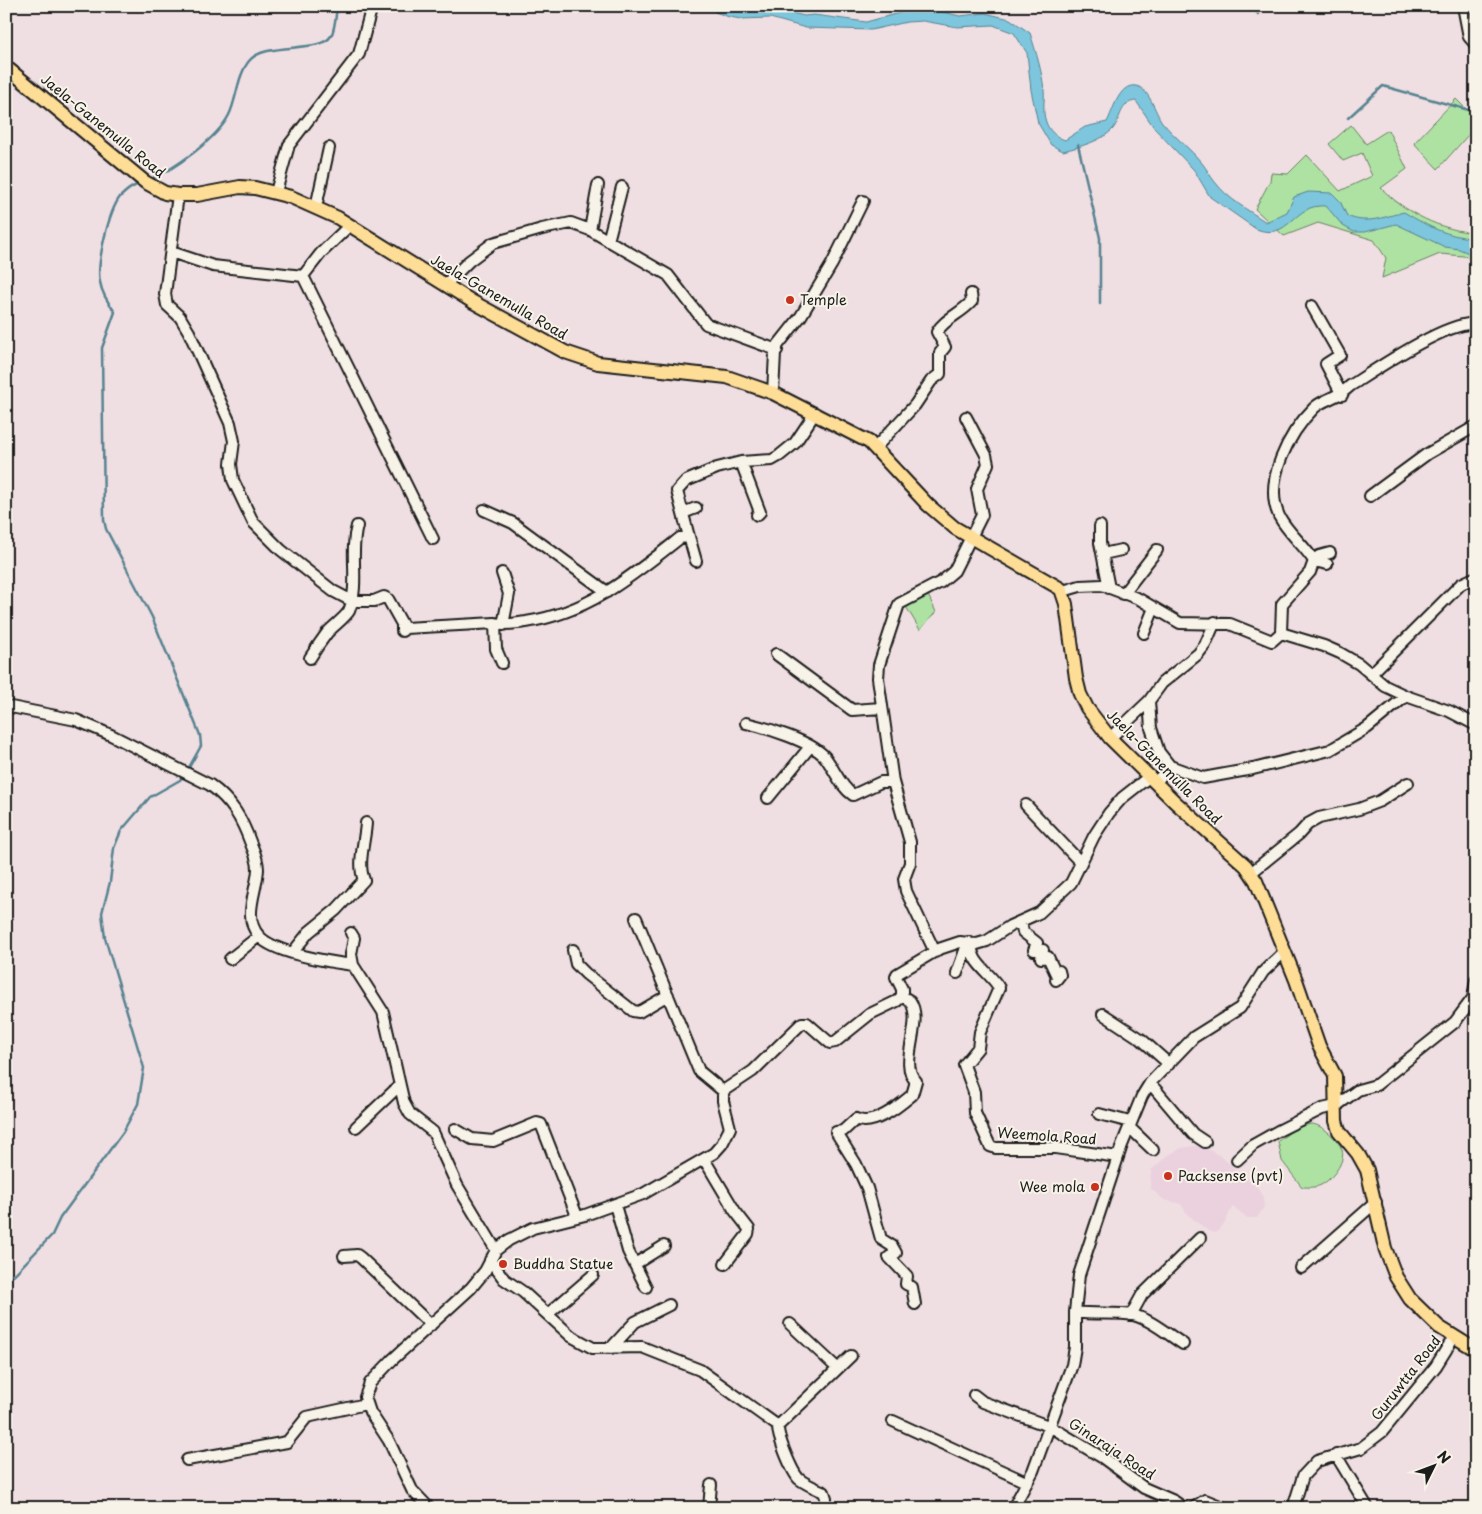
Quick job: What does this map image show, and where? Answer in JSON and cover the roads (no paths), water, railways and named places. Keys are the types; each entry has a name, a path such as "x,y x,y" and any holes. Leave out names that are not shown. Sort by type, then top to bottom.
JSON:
{"main road":[{"name":"Jaela-Ganemulla Road","path":"6,67 153,188 178,195 197,195 240,187 276,192 316,207 350,225 446,285 548,344 585,360 727,377 773,393 876,447 928,505 955,528 1051,582 1062,591 1066,604 1080,694 1087,708 1110,738 1175,802 1252,872 1296,980 1319,1046 1335,1076 1336,1122 1339,1131 1363,1162 1376,1202 1390,1263 1402,1288 1410,1299 1439,1327 1476,1350"}],"street":[{"path":"276,192 289,145 360,54 372,6"},
{"path":"1463,6 1469,37 1476,45"},
{"path":"316,207 329,148"},
{"path":"590,230 598,185"},
{"path":"608,241 622,187"},
{"path":"178,195 165,294 167,304 186,325 230,423 234,441 231,464 233,480 247,512 260,531 333,591 352,600 374,602 384,598 388,599 402,624 402,631 405,628 499,624 550,618 588,603 626,582 680,538 687,537 688,533"},
{"path":"773,393 777,350 832,264 863,200"},
{"path":"446,285 469,261 493,243 571,223 590,230 668,275 706,324 777,350"},
{"path":"303,276 321,253 350,225"},
{"path":"171,252 213,266 303,276"},
{"path":"303,276 434,539"},
{"path":"876,447 915,405 932,380 940,374 940,353 945,347 937,332 940,326 965,309 972,301 971,294"},
{"path":"1312,306 1340,355 1326,364 1342,395"},
{"path":"1327,564 1314,561 1307,550 1292,535 1278,514 1273,481 1275,471 1304,421 1316,406 1342,395 1350,386 1418,344 1460,325 1476,324"},
{"path":"696,561 677,492 686,481 717,468 741,462 772,460 796,443 814,414"},
{"path":"935,952 906,891 904,880 910,863 910,842 893,782 878,678 879,665 896,609 903,600 947,578 954,571 982,515 978,489 988,464 986,455 966,417"},
{"path":"1370,496 1427,454 1476,426"},
{"path":"741,462 760,512 757,515"},
{"path":"683,513 696,508"},
{"path":"484,510 513,523 607,592"},
{"path":"310,658 326,634 348,613 352,600 354,569 352,552 357,526"},
{"path":"1100,526 1109,588"},
{"path":"1103,554 1121,550"},
{"path":"1123,594 1157,550"},
{"path":"1062,591 1090,585 1102,585 1139,600 1180,622 1230,624 1272,641 1281,633 1282,604 1310,572 1314,561 1319,556 1330,553"},
{"path":"502,573 509,594 499,624 496,648 502,663"},
{"path":"1371,674 1430,618 1461,584 1476,576"},
{"path":"1144,633 1154,608"},
{"path":"1110,738 1149,701 1162,683 1198,654 1205,645 1215,622"},
{"path":"1281,633 1324,646 1359,664 1385,686 1406,696 1449,711 1476,725"},
{"path":"776,654 852,710 882,708"},
{"path":"1149,701 1154,739 1159,752 1170,766 1203,778 1254,769 1330,750 1367,728 1406,696"},
{"path":"6,706 76,720 111,735 210,785 223,794 242,821 258,868 250,918 259,936 293,952 322,961 353,965"},
{"path":"746,722 789,736 824,757 847,790 854,795 881,782 893,782"},
{"path":"768,798 809,748"},
{"path":"723,1091 752,1071 802,1023 807,1023 830,1043 835,1042 859,1022 897,1001 902,996 902,989 896,977 897,974 935,952 960,942 970,943 987,940 1049,906 1072,883 1108,813 1122,798 1170,766"},
{"path":"1252,872 1308,824 1319,818 1359,809 1380,801 1408,783"},
{"path":"1026,805 1081,863"},
{"path":"293,952 309,932 336,910 364,880 360,870 365,843 366,823"},
{"path":"636,918 699,1071 723,1091"},
{"path":"1021,922 1023,932 1037,943 1034,950 1043,950 1041,958 1048,957 1056,974 1059,971 1060,975 1056,980"},
{"path":"351,933 354,938 351,954 353,965 383,1012 399,1086 407,1109 434,1132 470,1208 496,1250"},
{"path":"230,960 259,936"},
{"path":"957,973 970,943"},
{"name":"Weemola Road","path":"970,943 974,957 999,988 980,1032 978,1048 964,1065 974,1092 975,1113 990,1146 996,1148 1056,1148 1118,1157"},
{"path":"573,950 576,964 633,1011 639,1012 668,995"},
{"path":"1013,1508 1026,1482 1034,1471 1072,1365 1077,1330 1075,1312 1079,1276 1118,1157 1130,1125 1150,1083 1194,1037 1240,1008 1263,972 1284,952"},
{"path":"1237,1160 1253,1144 1322,1109 1336,1106 1358,1090 1376,1085 1454,1022 1473,998 1476,980"},
{"path":"902,996 910,1001 914,1013 908,1070 916,1081 912,1095 867,1122 856,1119 843,1131 836,1132 856,1164 866,1188 881,1239 892,1246 896,1253 889,1257 907,1276 906,1284 912,1287 915,1304"},
{"path":"1102,1014 1141,1040 1169,1064"},
{"path":"1150,1083 1193,1134 1205,1142"},
{"path":"356,1127 399,1086"},
{"path":"429,1508 412,1490 389,1441 366,1404 365,1397 370,1383 481,1276 496,1250 526,1231 615,1205 642,1194 704,1159 722,1144 730,1128 723,1101 723,1091"},
{"path":"1099,1114 1130,1125 1153,1150"},
{"path":"455,1129 472,1139 492,1141 537,1123 541,1124 577,1216"},
{"path":"704,1159 735,1211 749,1228 748,1234 725,1264"},
{"path":"1301,1268 1376,1202"},
{"path":"615,1205 628,1251 646,1287"},
{"path":"1131,1315 1142,1295 1200,1238"},
{"path":"635,1264 664,1246"},
{"path":"344,1256 357,1255 361,1258 431,1325"},
{"path":"490,1260 504,1279 548,1314 571,1336 594,1348 642,1347 700,1370 778,1426"},
{"path":"548,1314 593,1275"},
{"path":"611,1348 635,1322 669,1305"},
{"path":"1075,1312 1096,1315 1131,1315 1148,1320 1183,1344"},
{"path":"790,1324 837,1368"},
{"name":"Guruwtta Road","path":"1293,1508 1303,1476 1318,1461 1361,1448 1382,1432 1436,1366 1454,1337"},
{"path":"825,1508 826,1498 824,1492 804,1483 794,1472 778,1438 778,1426 851,1356"},
{"name":"Ginaraja Road","path":"974,1395 983,1402 1051,1427 1103,1458 1144,1488 1174,1501 1184,1508"},
{"path":"188,1460 277,1445 291,1438 307,1417 366,1404"},
{"path":"893,1421 1026,1482"},
{"path":"1336,1455 1368,1508"},
{"path":"710,1508 711,1485"},
{"path":"1193,1508 1205,1500 1225,1508"}],"water":[{"path":"532,6 610,6 553,11"},
{"path":"712,6 765,6 804,16 814,15 866,22 903,12 935,10 960,16 985,13 1010,19 1030,33 1043,83 1045,118 1049,128 1059,137 1065,140 1085,127 1107,122 1121,93 1130,86 1136,86 1145,91 1162,122 1204,165 1220,188 1239,204 1266,222 1287,212 1294,197 1308,192 1332,193 1340,201 1347,216 1354,219 1368,220 1404,212 1438,230 1476,239 1476,256 1459,249 1445,247 1396,224 1365,232 1354,232 1343,226 1326,206 1306,210 1285,227 1277,230 1268,232 1256,229 1210,197 1194,170 1155,129 1136,101 1127,104 1116,125 1103,137 1063,151 1051,145 1038,123 1031,90 1027,53 1014,33 993,25 957,27 923,21 907,22 871,30 806,28 770,18 741,19 729,17 715,12"}],"waterway":[{"path":"149,180 194,153 215,134 232,109 242,74 249,61 267,51 316,45 325,41 331,36 337,6"},
{"path":"1252,6 1258,14"},
{"path":"1348,118 1383,86 1476,112"},
{"path":"1078,145 1100,238 1100,304"},
{"path":"139,184 124,193 116,204 108,225 100,263 99,274 102,290 115,312 102,348 104,520 106,529 152,617 200,735 201,746 187,771"},
{"path":"6,1283 52,1235 60,1218 123,1132 138,1104 144,1068 105,938 102,913 110,882 114,848 121,831 150,797 180,780 184,775"}],"place":[{"name":"Temple","path":"790,300"},
{"name":"Packsense (pvt)","path":"1168,1176"},
{"name":"Wee mola","path":"1095,1187"},
{"name":"Buddha Statue","path":"503,1264"}]}
